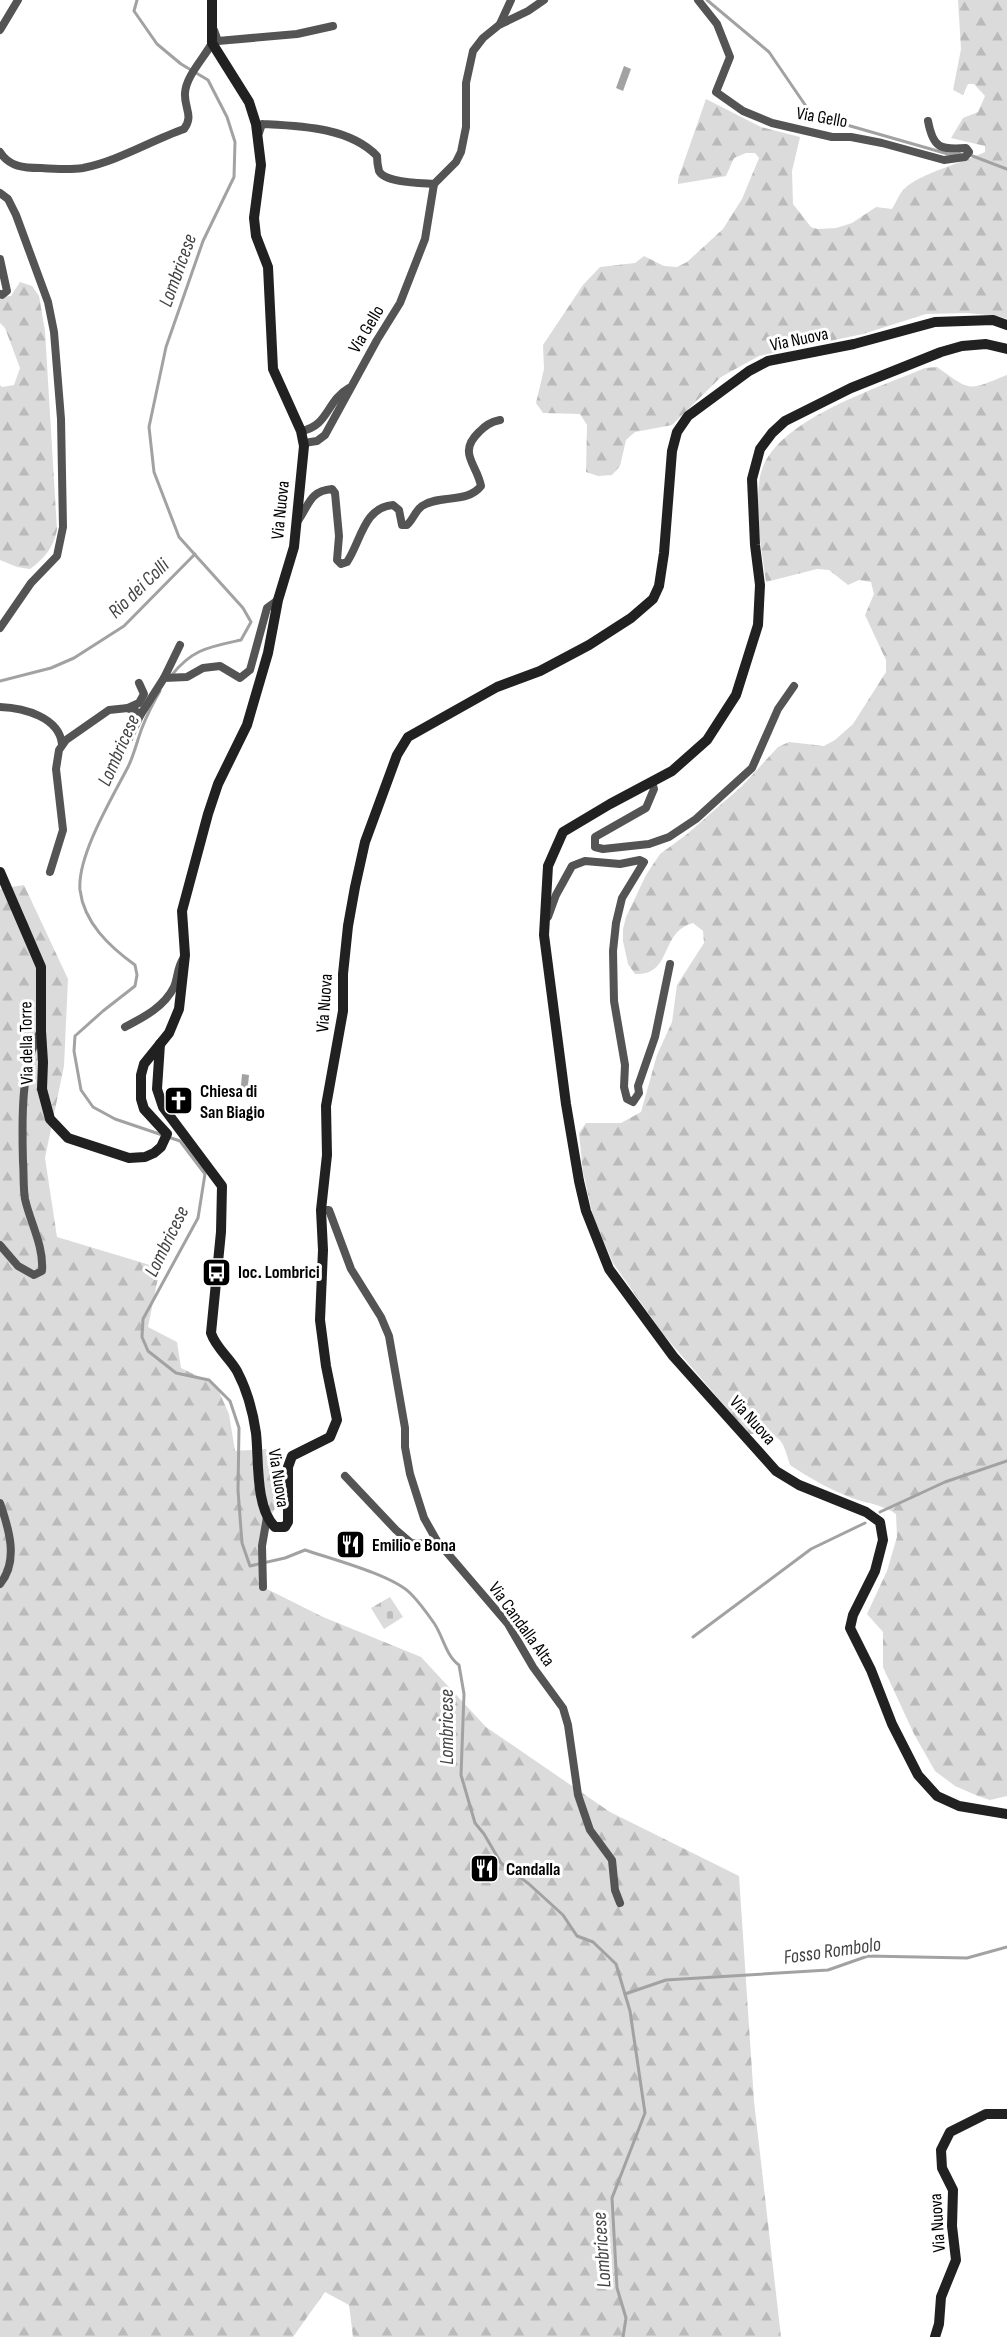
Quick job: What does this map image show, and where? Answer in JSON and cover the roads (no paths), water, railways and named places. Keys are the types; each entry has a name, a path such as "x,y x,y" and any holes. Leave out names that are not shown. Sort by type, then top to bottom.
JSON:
{"street":[{"path":"0,30 18,0"},
{"path":"0,152 11,164 23,168 80,168 101,163 184,129 190,118 185,93 191,76 212,43 212,0"},
{"path":"499,25 511,0"},
{"path":"258,135 262,124 289,125 346,135 377,156 380,172 384,177 434,184 456,162 461,152 466,127 466,83 473,51 483,38 499,25 528,11 544,0"},
{"name":"Via Gello","path":"698,0 717,24 730,57 716,92 743,111 772,123 832,137 851,137 882,143 932,158 944,160 967,155 966,148 948,150 939,146 932,139 928,121"},
{"path":"212,27 218,42 297,34 333,26"},
{"name":"Via Nuova","path":"212,43 249,102 258,135 261,165 254,218 256,236 268,267 273,369 301,431 304,443 294,546 278,600 268,653 247,725 218,784 182,911 185,955 179,1009 169,1034 160,1044 158,1096 163,1107 222,1186 221,1232 211,1333 217,1346 236,1370 247,1392 267,1517 276,1527 285,1527 288,1522 288,1467 292,1456 330,1437 337,1420 320,1320 323,1250 321,1210 327,1155 326,1106 343,1011 343,974 353,897 365,842 397,755 408,737 422,727 497,687 540,671 589,645 631,618 653,598 659,586 664,553 672,451 677,432 688,416 749,371 768,361 854,344 935,321 993,320 1007,325"},
{"name":"Via Gello","path":"304,443 317,441 325,435 399,303 425,238 434,184"},
{"path":"0,193 8,199 16,215 48,302 54,332 61,419 63,527 57,556 31,583 0,628"},
{"path":"0,259 7,291 0,294"},
{"name":"Via Nuova","path":"1007,349 986,344 962,346 941,352 851,388 785,421 772,433 760,449 752,479 755,545 760,585 758,625 736,695 707,740 672,771 563,832 548,866 544,927 555,1026 579,1181 586,1211 609,1269 673,1356 776,1471 799,1485 866,1512 880,1522 884,1540 875,1571 853,1614 850,1628 871,1670 892,1724 918,1775 937,1796 958,1806 1007,1814"},
{"name":"Via Gello","path":"301,431 316,426 327,414 335,398 350,387"},
{"path":"297,522 313,496 322,490 332,489 335,493 339,536 337,560 341,564 347,562 355,550 366,523 377,508 393,505 399,510 402,525 406,525 423,505 468,496 477,491 481,486 480,480 468,449 472,438 488,423 500,420"},
{"path":"164,678 187,676 203,668 220,666 240,678 250,670 267,608 278,600"},
{"path":"119,759 141,714 164,678 180,645"},
{"path":"50,872 63,830 56,769 59,750 62,744 109,710 128,708 139,703 144,694 139,682"},
{"path":"652,782 654,789 646,808 596,837 595,847 603,849 649,844 669,837 696,819 752,768 778,709 794,686"},
{"path":"0,707 29,711 55,725 61,734 62,744"},
{"path":"128,708 141,714"},
{"path":"544,927 556,895 572,866 585,861 620,864 640,860 644,862 622,898 613,951 614,1001 625,1065 624,1087 627,1099 633,1102 639,1093 638,1086 655,1037 670,964"},
{"name":"Via della Torre","path":"0,872 41,967 42,1089 50,1119 68,1138 129,1158 145,1156 161,1147 167,1134 144,1109 140,1085 144,1064 160,1044"},
{"path":"125,1027 154,1011 165,999 175,986 178,966 185,955"},
{"path":"0,1245 18,1266 34,1275 42,1271 40,1250 25,1198 22,1112 24,1089 34,1042 40,1031"},
{"name":"Via Candalla Alta","path":"321,1210 329,1210 351,1269 381,1317 388,1336 405,1428 405,1447 410,1474 424,1518 437,1540 508,1624 534,1667 563,1708 568,1725 578,1795 590,1830 612,1860 615,1890 620,1903"},
{"path":"345,1476 411,1543 434,1544 437,1540"},
{"path":"0,1503 5,1518 11,1564 0,1584"},
{"path":"263,1587 262,1546 267,1517"},
{"name":"Via Nuova","path":"935,2337 939,2324 941,2297 956,2260 952,2226 953,2190 942,2168 941,2150 950,2132 986,2114 1007,2114"}],"waterway":[{"name":"Lombricese","path":"137,0 134,11 157,44 181,64 208,80 227,117 235,142 234,177 203,241 166,347 149,427 154,472 179,537 243,608 251,622 241,640 202,650 186,660 171,676"},
{"path":"707,0 769,52 812,115 948,154 960,154"},
{"path":"970,155 1007,169"},
{"name":"Rio dei Colli","path":"0,681 51,668 74,658 124,626 195,554"},
{"name":"Lombricese","path":"160,691 144,723 128,767 97,827 84,861 81,876 80,890 87,913 108,942 135,965 137,975 135,986 75,1036 74,1051 81,1090 93,1107 115,1119 180,1141 205,1174 198,1218 143,1319 142,1337 148,1351 176,1373 209,1380 230,1401 239,1428 238,1490 242,1543 250,1566 285,1558 305,1550 391,1580 411,1594 426,1612 451,1656 459,1665 464,1694 461,1775 475,1823 501,1863 529,1884 563,1915 577,1936 593,1942 616,1964 630,2011 645,2113 612,2198 617,2288 626,2318 623,2337"},
{"path":"880,1512 945,1482 1007,1461"},
{"path":"693,1637 811,1549 865,1523"},
{"name":"Fosso Rombolo","path":"625,1994 666,1980 828,1970 868,1956 967,1958 1007,1947"}],"place":[{"name":"Chiesa di San Biagio","path":"179,1101"},
{"name":"Ioc. Lombrici","path":"217,1272"},
{"name":"Emilio e Bona","path":"351,1545"},
{"name":"Candalla","path":"485,1869"}]}
